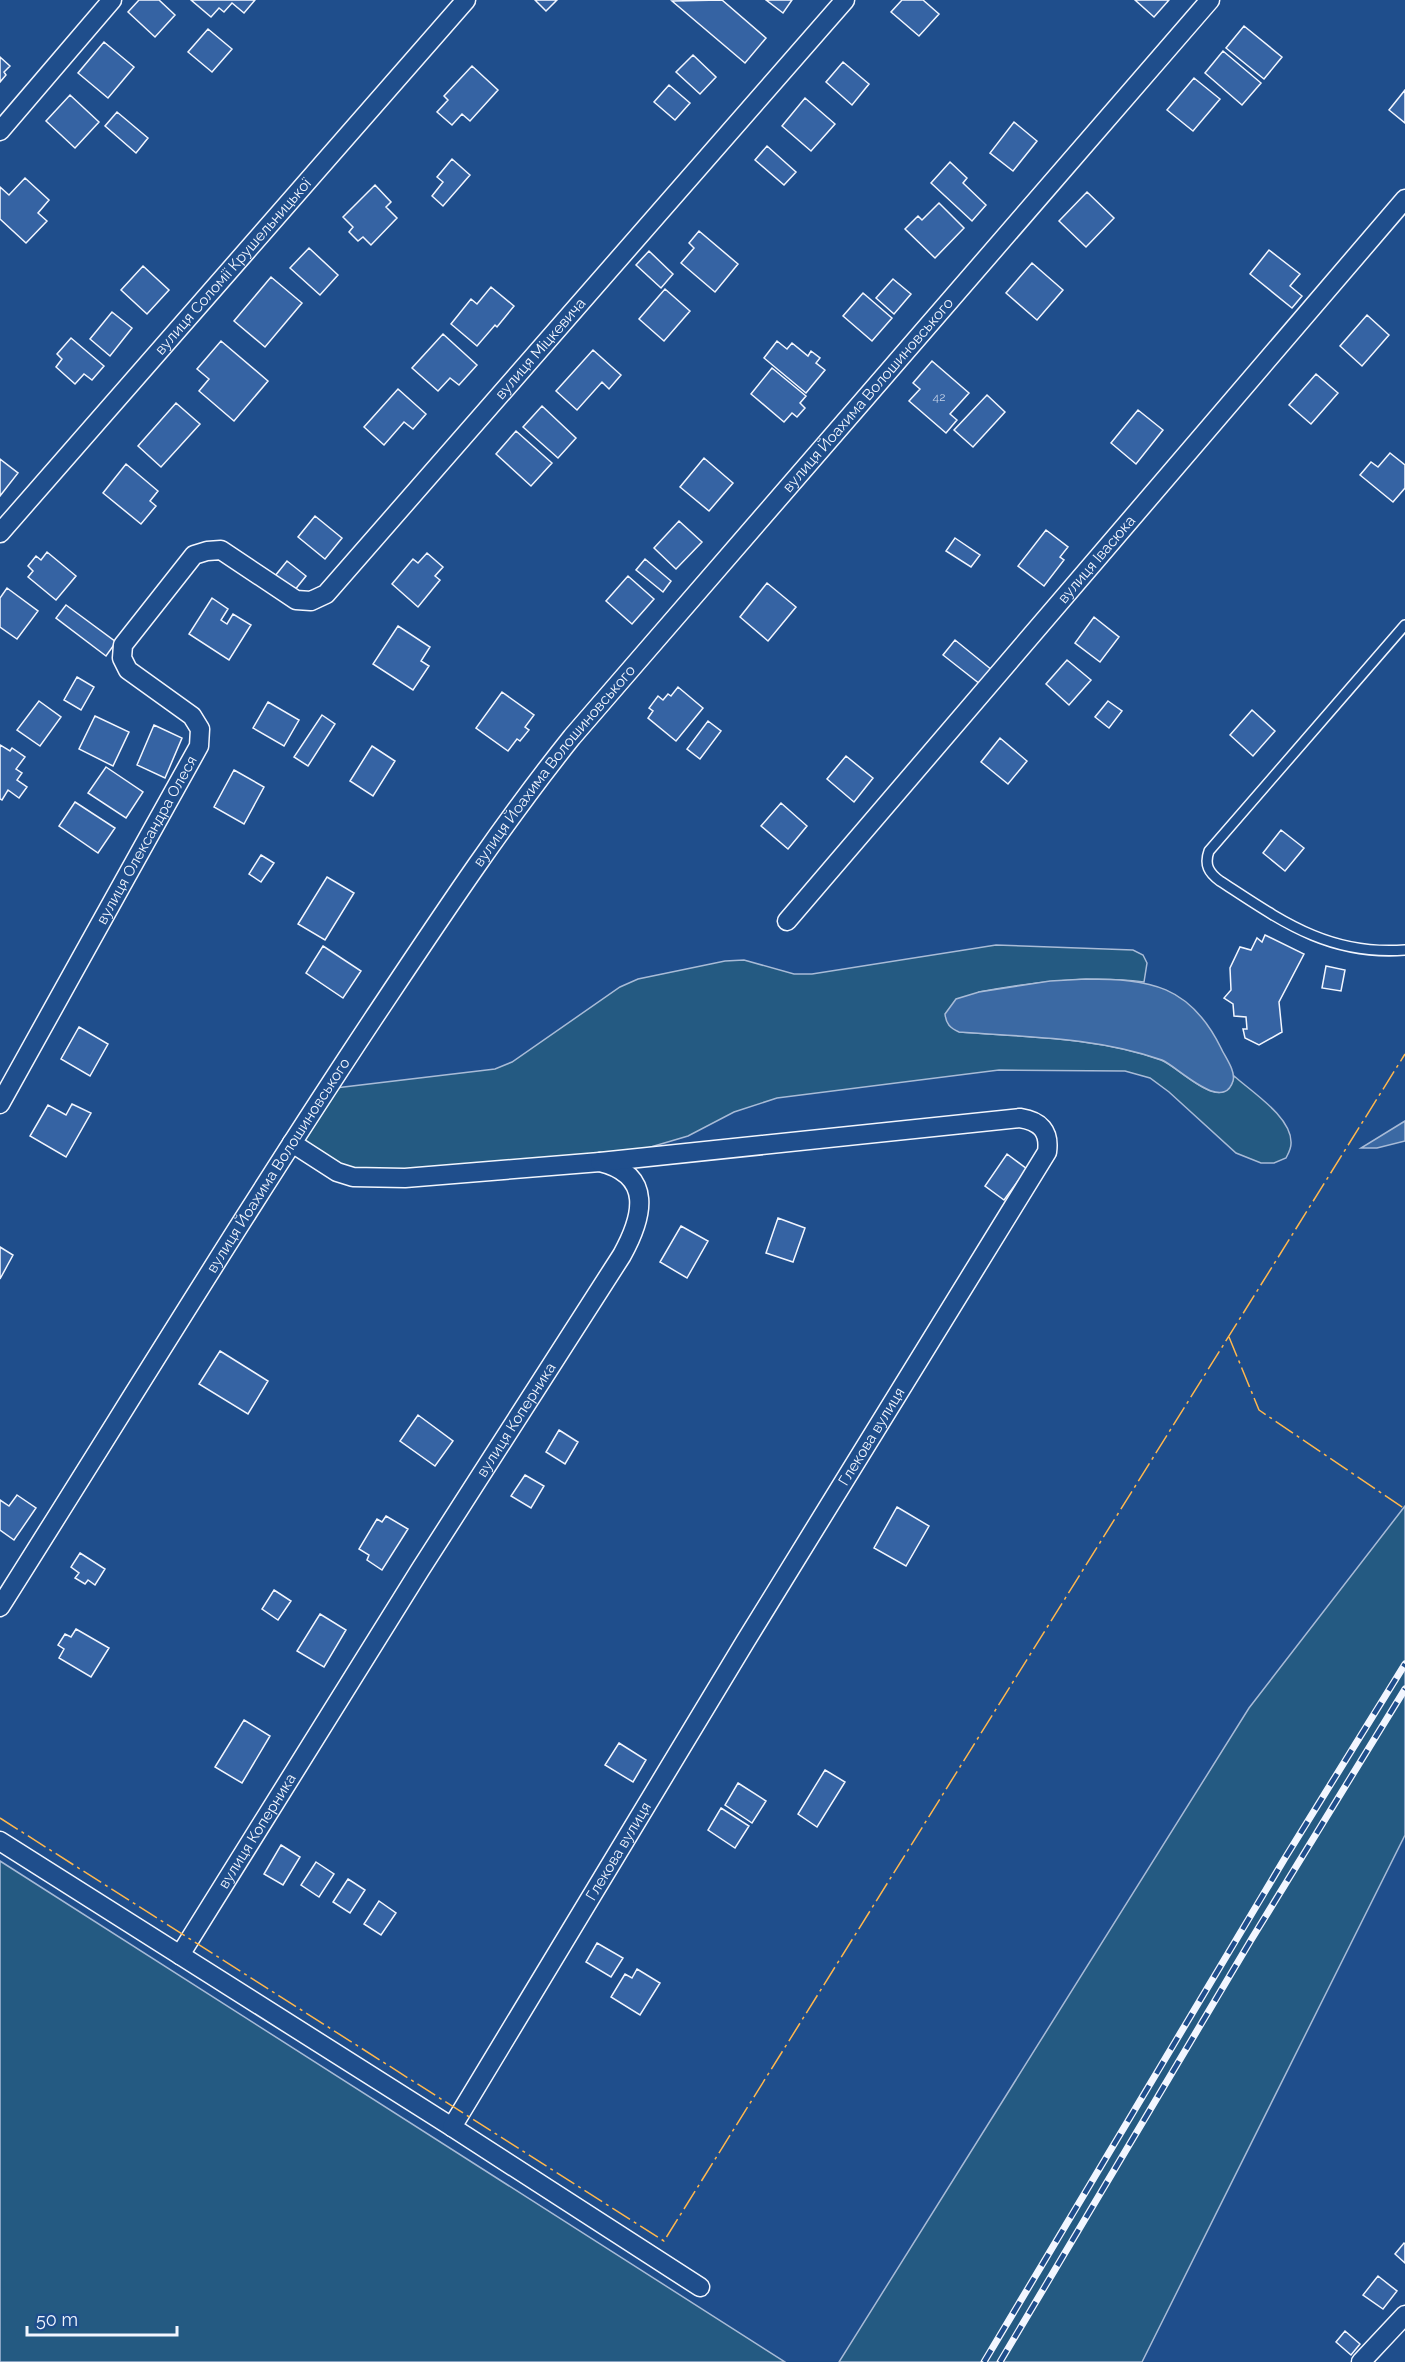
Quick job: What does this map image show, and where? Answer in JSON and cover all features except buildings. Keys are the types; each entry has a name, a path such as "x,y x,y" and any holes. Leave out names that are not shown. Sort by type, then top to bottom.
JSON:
{"street":[{"path":"0,131 112,0"},
{"name":"вулиця Соломії Крушельницької","path":"0,533 466,0"},
{"name":"вулиця Міцкевича","path":"207,551 221,550 296,600 311,601 326,594 845,0"},
{"name":"вулиця Йоахима Волошиновського","path":"0,1607 292,1143 482,856 527,793 572,737 1210,0"},
{"name":"вулиця Івасюка","path":"787,921 1405,199"},
{"name":"вулиця Олександра Олеся","path":"0,1104 199,746 200,729 192,716 128,670 122,658 123,645 194,555 207,551"},
{"name":"Глекова вулиця","path":"452,2127 745,1642 1047,1152 1049,1140 1041,1125 1020,1118 600,1162"},
{"path":"292,1143 338,1172 353,1177 405,1178 600,1162"},
{"name":"вулиця Коперника","path":"180,1955 420,1570 633,1235 640,1214 639,1194 636,1187 621,1169 600,1162"},
{"path":"0,1841 700,2287"},
{"path":"1361,2362 1405,2315"}],"lane":[{"path":"1405,625 1209,851 1206,862 1211,873 1220,881 1308,935 1370,950 1405,950"}],"shaded area":[{"path":"996,945 1133,950 1143,955 1147,963 1144,982 1082,979 1020,985 979,992 960,1032 1061,1039 1137,1052 1169,1064 1212,1091 1221,1092 1229,1088 1234,1076 1279,1115 1290,1134 1290,1150 1286,1158 1274,1163 1261,1163 1236,1153 1169,1092 1150,1078 1125,1071 999,1070 777,1098 734,1112 688,1136 600,1162 353,1177 292,1143 327,1089 495,1069 512,1062 620,987 638,979 725,961 744,960 794,974 812,974"},
{"path":"1109,979 1149,984 1182,998 1209,1027 1230,1064 1234,1077 1228,1090 1220,1092 1210,1090 1162,1060 1138,1052 1062,1039 959,1032 946,1020 945,1014 956,999 979,992 1050,981"},
{"path":"1405,1121 1405,1141 1377,1148 1361,1148"},
{"path":"1405,1506 1405,1835 1142,2362 839,2362 1249,1708"},
{"path":"0,1861 785,2362 0,2362"}],"railway":[{"path":"984,2362 1285,1858 1405,1664"},
{"path":"1000,2362 1251,1940 1405,1689"}],"power":[{"path":"0,1818 664,2241 1405,1054"},
{"path":"1229,1337 1259,1410 1405,1509"}]}
